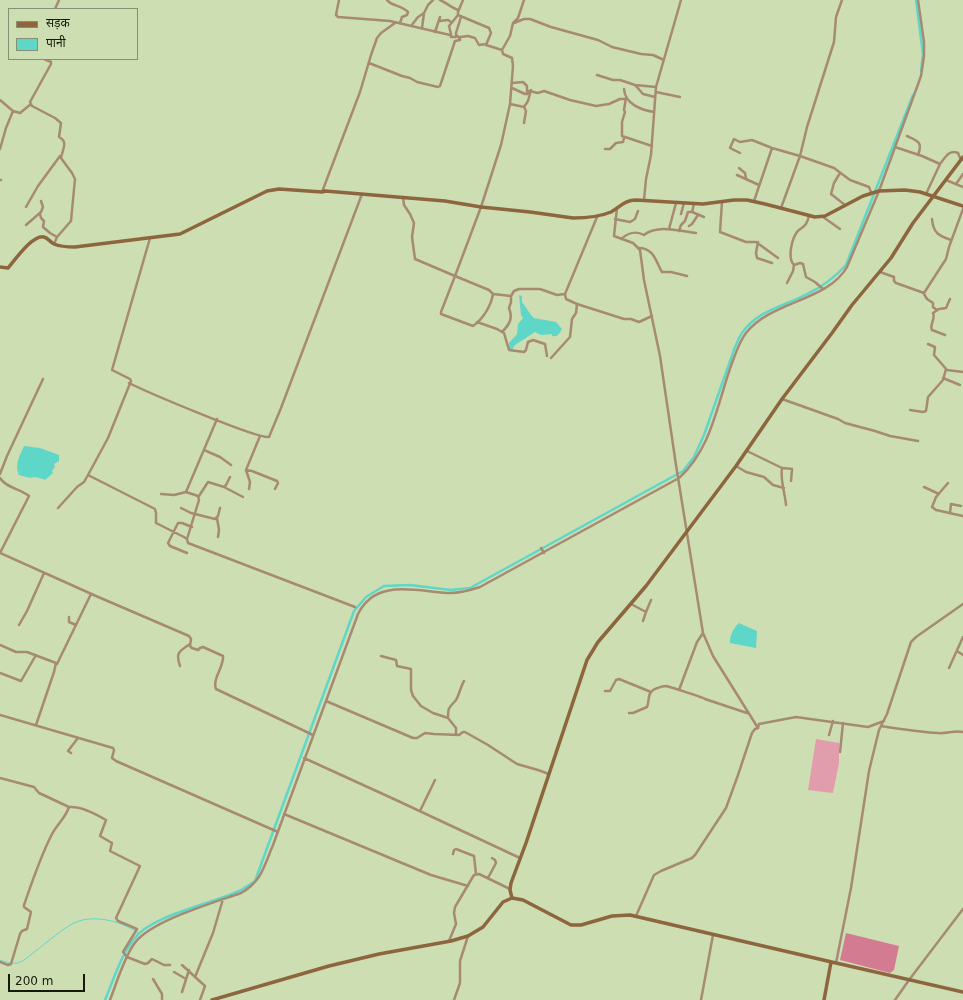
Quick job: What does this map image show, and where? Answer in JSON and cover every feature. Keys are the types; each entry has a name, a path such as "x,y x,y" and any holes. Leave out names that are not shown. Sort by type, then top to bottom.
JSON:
{"street":[{"path":"339,0 335,13 337,16 400,23 450,36 451,34"},
{"path":"387,0 389,3 397,5 408,12 407,15 402,17 400,23"},
{"path":"422,28 424,13 428,5 435,0"},
{"path":"440,0 453,9 458,10"},
{"path":"456,37 460,16 458,10 463,0"},
{"path":"502,50 510,36 513,23 518,18 524,0"},
{"path":"644,200 652,146 656,88 681,0"},
{"path":"781,208 800,156 807,127 834,42 836,17 842,0"},
{"path":"125,955 137,940 153,926 241,893 256,883 284,814 304,758 311,733 326,701 358,614 361,607 370,598 378,593 392,589 450,593 471,590 486,584 542,550 678,477 694,462 708,436 736,351 746,333 752,326 769,314 823,288 837,279 846,269 875,192 895,147 923,70 924,42 918,0"},
{"path":"411,26 418,17 424,13"},
{"path":"460,16 452,22 449,28 451,37 458,36 460,40"},
{"path":"460,16 489,28 491,33 486,44"},
{"path":"435,32 440,17"},
{"path":"513,23 524,19 530,19 551,27 598,40 612,47 641,54 654,55 664,60"},
{"path":"439,20 448,20 452,22"},
{"path":"322,192 360,92 378,36 392,22"},
{"path":"369,63 417,82 438,87 455,41 460,40 460,37 468,36 475,38 479,44 486,44 486,46 491,48 502,50 503,54 510,57 513,62 510,104 501,145 441,314 472,326 478,322 490,306 493,294"},
{"path":"0,100 14,111 22,112 31,104 30,102 33,95 51,64 51,62 46,60"},
{"path":"597,75 613,80 620,80 636,85 656,88"},
{"path":"512,83 523,82 527,86 527,94"},
{"path":"636,85 643,94 655,97"},
{"path":"512,88 527,94"},
{"path":"624,89 626,99 621,135 624,138 652,146"},
{"path":"527,94 531,90"},
{"path":"531,90 538,93 544,91 570,100 596,106 611,103 620,99 626,99 634,106 654,112"},
{"path":"524,107 528,101 531,90"},
{"path":"656,92 680,97"},
{"path":"26,207 38,186 61,156 65,144 63,139 59,136 61,123 56,118 31,104"},
{"path":"510,104 524,107"},
{"path":"524,107 526,112 524,123"},
{"path":"0,149 6,128 14,111"},
{"path":"907,136 919,143 920,148 918,155"},
{"path":"605,149 610,149 616,143 623,142 624,138"},
{"path":"740,153 730,148 734,139 740,142 752,140 834,168 852,181 869,187 875,192"},
{"path":"895,147 940,164"},
{"path":"754,201 772,148"},
{"path":"512,898 510,889 513,877 587,660 598,642 631,604 687,532 736,466 782,399 852,305 891,258 913,223 962,158 958,153 949,153 940,164 926,194"},
{"path":"54,244 57,237 71,221 75,184 74,176 63,162 61,156"},
{"path":"739,168 745,173 746,179"},
{"path":"840,173 834,183 831,194 845,205"},
{"path":"956,184 963,174"},
{"path":"737,175 759,185"},
{"path":"946,180 963,186"},
{"path":"0,267 8,268 29,244 38,237 44,237 54,244 75,247 180,234 272,190 363,193 445,201 480,207 573,218 598,216 618,208 630,200 709,204 740,200 754,201 809,216 823,217 840,229"},
{"path":"823,217 845,205 875,192 913,191 934,196 963,206"},
{"path":"129,384 161,398 260,436 267,437 270,435 363,193"},
{"path":"403,197 404,205 414,223 412,242 416,256 415,259 489,290 493,294 511,296"},
{"path":"26,225 40,214 43,208 41,201"},
{"path":"722,202 720,232 746,242 758,242 778,258"},
{"path":"669,230 676,203"},
{"path":"681,214 684,203"},
{"path":"692,212 694,204"},
{"path":"618,208 615,218 614,236 639,248 645,248 652,253 657,259 662,272 671,272 687,276"},
{"path":"924,293 944,262 963,209"},
{"path":"615,218 630,222 635,219 638,211"},
{"path":"679,231 681,225 685,221 687,212 692,212 704,217"},
{"path":"40,214 44,221 42,226 57,237"},
{"path":"689,226 698,215"},
{"path":"598,216 566,294 567,300 624,319 631,319 639,322 652,316"},
{"path":"794,266 791,263 790,255 792,246 797,232 805,225 809,216"},
{"path":"932,219 937,234 951,240"},
{"path":"621,239 630,233 641,233 644,235 648,231 652,230 696,233"},
{"path":"58,508 77,487 84,482 88,475 108,438 131,379 112,370 150,238"},
{"path":"758,242 756,253 757,258 772,264"},
{"path":"639,248 660,356 703,633 713,656 758,728"},
{"path":"794,266 803,264 806,278 823,288"},
{"path":"787,283 794,266"},
{"path":"880,272 893,277 894,281 896,282 924,293 927,299 933,303 933,307 938,310"},
{"path":"502,332 507,328 511,316 509,308 512,302 511,296 514,291 519,289 540,289 557,295 566,294"},
{"path":"945,335 931,329 935,316 933,313 946,308 950,299"},
{"path":"551,358 570,337 572,319 576,312 577,304"},
{"path":"478,322 502,332 506,336 509,350 524,352 528,342 533,340 545,344 547,356"},
{"path":"928,344 935,346 934,355 946,369 963,372"},
{"path":"910,410 923,412 926,410 928,397 941,382 946,369"},
{"path":"943,378 960,385"},
{"path":"0,474 43,379"},
{"path":"782,399 838,419 845,423 890,436 918,441"},
{"path":"186,492 217,419"},
{"path":"249,489 250,482 246,470 260,436"},
{"path":"749,447 782,468 792,469 791,481"},
{"path":"204,450 218,456 231,465"},
{"path":"736,466 746,472 764,477 772,485 784,488"},
{"path":"782,468 781,478 786,505"},
{"path":"246,470 277,481 278,484 275,489"},
{"path":"88,475 155,509 156,523 187,539 188,543 355,607"},
{"path":"224,487 230,477"},
{"path":"0,478 11,488 29,496 0,553 189,636 191,639 191,647 194,649 198,650 203,647 223,656 215,683 216,689 311,733"},
{"path":"187,539 192,527 194,513 199,500 198,496 208,482 224,487 243,497"},
{"path":"948,483 936,498 932,507 934,509 963,516"},
{"path":"924,487 939,494"},
{"path":"161,494 174,495 186,492 198,496"},
{"path":"950,513 951,504 961,506"},
{"path":"181,508 189,512 217,518"},
{"path":"218,537 219,530 217,518 220,508"},
{"path":"187,553 169,545 169,540 178,523 192,527"},
{"path":"19,625 44,573"},
{"path":"36,725 56,664 91,594"},
{"path":"643,621 651,600"},
{"path":"631,604 646,612"},
{"path":"836,964 851,888 869,771 879,730 884,721 911,642 963,604"},
{"path":"69,617 68,622 76,625"},
{"path":"679,690 697,642 703,633"},
{"path":"949,668 963,637"},
{"path":"180,666 178,654 190,644"},
{"path":"0,645 16,652 24,651 54,661 56,664"},
{"path":"957,651 963,655"},
{"path":"0,673 21,681 36,655"},
{"path":"381,656 396,660 397,666 411,668 411,690 421,706 433,713 448,718 456,728 456,735"},
{"path":"605,691 610,691 616,680 619,679 650,692"},
{"path":"448,718 448,708 456,700 464,681"},
{"path":"650,692 664,686 695,696 701,696 705,699 748,713"},
{"path":"629,713 636,712 647,707 650,692"},
{"path":"326,701 413,738 417,738 425,732 456,735 465,732 517,764 549,774"},
{"path":"0,715 113,748 112,758 277,831"},
{"path":"636,916 654,875 692,858 706,840 726,808 752,733 755,728 758,728 759,724 796,717 868,727 884,721"},
{"path":"829,735 833,721"},
{"path":"840,752 843,723"},
{"path":"881,726 941,733 956,731 963,732"},
{"path":"71,753 68,751 78,738"},
{"path":"304,758 520,858"},
{"path":"0,778 34,786 39,793 69,807 72,806 106,820 100,835 112,843 110,851 140,866 116,920 137,928 125,955 110,1000"},
{"path":"420,811 435,780"},
{"path":"0,962 8,965 11,963 20,934 27,928 31,912 24,906 34,875 50,836 62,820 69,807"},
{"path":"284,814 430,875 468,886"},
{"path":"449,942 456,924 454,913 455,907 476,874 474,856 456,849 454,850 453,854"},
{"path":"488,878 496,863 492,858"},
{"path":"476,874 510,889"},
{"path":"212,1000 329,966 378,954 449,942 468,936 483,927 504,902 512,898 523,900 571,925 581,925 612,916 636,916 836,964 963,992"},
{"path":"195,977 213,933 223,899"},
{"path":"895,1000 963,910"},
{"path":"700,1000 713,935"},
{"path":"454,1000 460,983 460,961 468,936"},
{"path":"125,955 146,964 152,959 164,965 170,965"},
{"path":"824,1000 831,962"},
{"path":"182,965 189,970 205,988 200,1000"},
{"path":"182,992 189,970"},
{"path":"174,972 186,978"},
{"path":"153,979 162,994 162,1000"}],"shaded area":[{"path":"816,739 839,743 839,763 833,793 808,790"},
{"path":"846,933 899,946 894,970 890,973 840,960"}],"water":[{"path":"519,295 522,296 522,302 534,318 556,322 562,329 558,335 541,335 535,332 515,345 512,350 509,349 509,343 517,334 518,324 523,318 521,315"},
{"path":"24,446 40,448 59,455 59,461 54,464 55,467 52,471 53,473 45,480 19,475 17,464"},
{"path":"739,623 757,631 756,648 730,643 732,632"}],"waterway":[{"path":"916,0 923,54 921,71"},
{"path":"105,1000 125,953 134,939 142,931 154,923 168,917 239,891 255,881 354,611 366,597 384,586 410,585 451,590 470,588 683,471 694,457 704,435 735,347 748,325 772,309 800,298 824,284 846,265 913,95"},
{"path":"0,960 18,963 73,923 86,919 102,919 118,923 138,933"}]}
